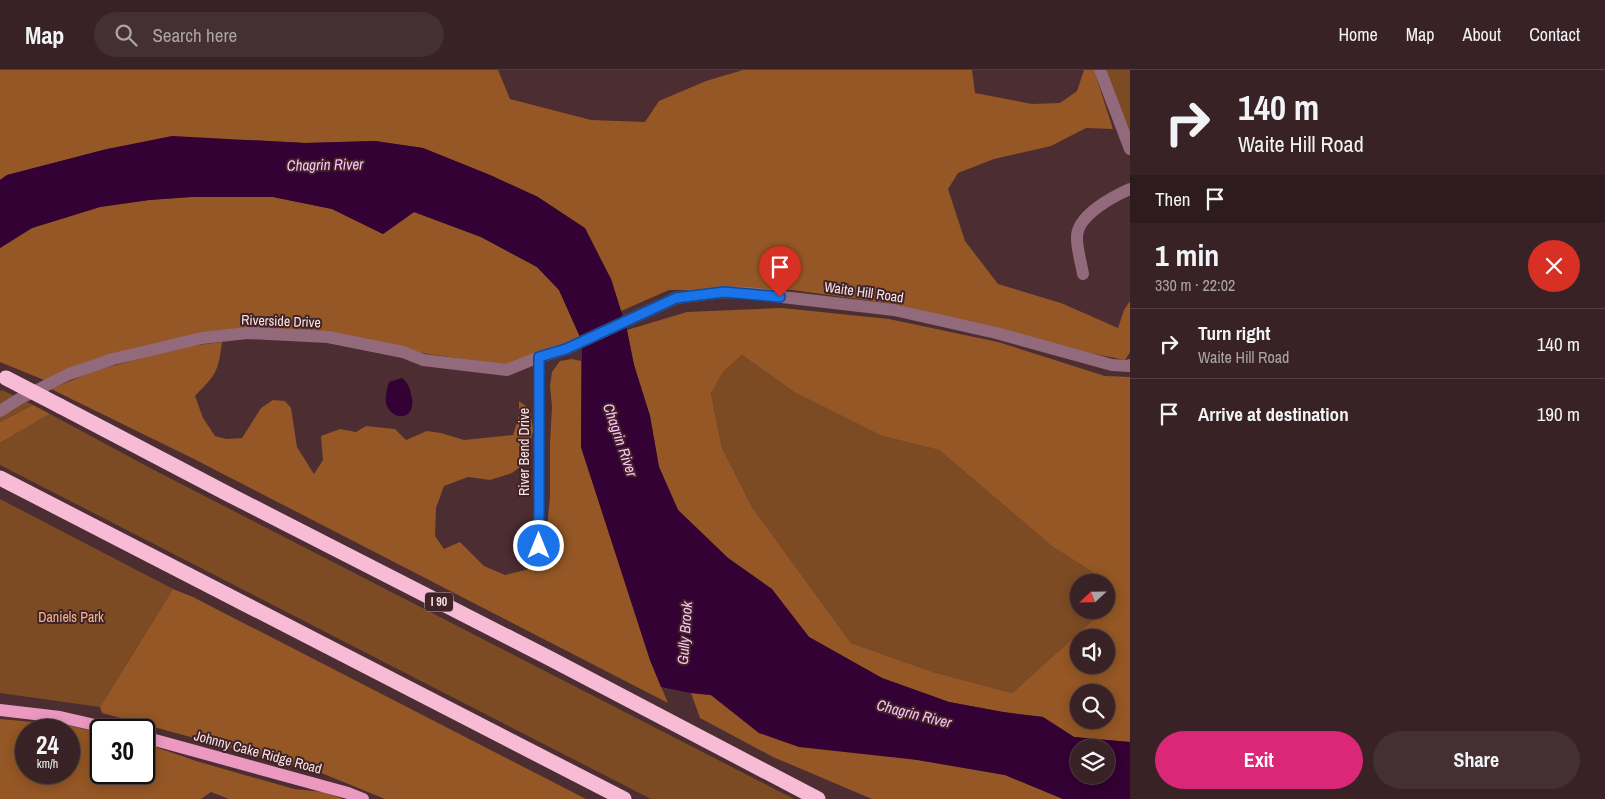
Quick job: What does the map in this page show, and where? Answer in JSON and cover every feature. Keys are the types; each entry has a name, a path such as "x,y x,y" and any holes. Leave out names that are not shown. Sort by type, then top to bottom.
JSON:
{"highway":[{"name":"I 90","path":"3,377 818,799"},
{"path":"0,478 624,799"}],"main road":[{"path":"0,710 60,717 90,724"},
{"name":"Johnny Cake Ridge Road","path":"155,740 348,793 363,799"}],"street":[{"path":"1100,70 1130,149"},
{"path":"1083,274 1076,238 1078,229 1085,219 1100,205 1130,189"},
{"name":"Waite Hill Road","path":"539,357 566,349 676,298 724,292 894,310 996,333 1112,366 1130,366"},
{"name":"Riverside Drive","path":"0,411 19,399 69,374 113,358 202,338 247,333 328,337 403,352 423,360 507,370 539,357"},
{"name":"River Bend Drive","path":"539,357 539,546"}],"green space":[{"path":"1105,70 1130,70 1130,137"},
{"path":"742,355 794,392 882,436 939,450 1053,547 1096,574 1070,574 1070,619 1094,619 1083,629 1070,629 1070,641 1012,693 933,672 851,643 752,507 722,448 711,392 723,372"},
{"path":"2,390 17,397 0,406 0,391"},
{"path":"25,401 33,405 0,422 0,415"},
{"path":"50,414 154,470 794,799 651,799 0,465 0,443"},
{"name":"Daniels Park","path":"0,499 173,589 100,707 0,693"}],"shaded area":[{"path":"0,70 498,70 510,99 591,120 645,122 659,101 706,81 743,70 972,70 975,93 1032,104 1060,103 1077,91 1084,70 1094,70 1113,129 1086,128 1051,146 994,159 958,173 948,189 965,241 998,284 1061,303 1118,328 1124,310 1130,301 1130,352 1125,360 895,304 792,290 669,290 621,311 611,279 538,197 423,148 375,141 305,143 247,140 107,149 7,175 0,180"},
{"path":"191,197 273,197 332,209 383,234 414,212 481,237 537,267 559,290 580,337 508,365 246,329 44,380 0,362 0,248 32,228 100,207 149,200"},
{"path":"782,308 889,319 998,342 1105,376 1130,377 1130,742 1115,741 1115,739 1074,737 1043,717 949,702 882,678 809,637 772,590 728,558 678,510 659,467 650,416 634,365 627,330 687,312","holes":["742,355 794,392 882,436 939,450 1053,547 1096,574 1115,574 1115,619 1094,619 1083,629 1115,629 1115,674 1070,674 1070,641 1012,693 933,672 851,643 752,507 722,448 711,393 723,372"]},
{"path":"222,342 215,372 208,383 195,396 203,418 215,436 226,439 242,438 261,408 273,400 285,401 291,408 297,447 314,474 323,460 321,436 340,429 356,432 366,426 395,429 406,440 427,431 464,440 513,435 519,416 519,401 530,409 533,430 525,463 512,473 490,480 468,477 444,486 436,508 435,536 444,549 460,542 484,566 505,575 533,568 539,565 544,558 550,497 552,407 550,386 552,372 560,361 572,359 581,361 581,447 650,660 668,703 194,459 51,389 94,371 182,347"},
{"path":"33,405 50,414 0,443 0,422"},
{"path":"173,589 193,597 586,799 385,799 319,772 155,727 155,719 124,719 102,713 100,707"},
{"path":"691,693 711,695 759,733 1005,775 1063,799 872,799 773,757 700,718"},
{"path":"0,719 15,720 15,784 80,784 80,728 90,730 90,784 155,784 155,747 196,761 294,789 324,792 343,799 229,799 211,792 201,799 0,799"}],"water":[{"path":"172,136 305,143 375,141 423,148 538,197 585,228 611,279 650,416 659,467 678,510 728,558 772,589 809,637 882,678 949,702 1043,717 1074,737 1096,739 1070,739 1070,784 1115,784 1115,741 1130,742 1130,799 1063,799 1005,775 918,760 799,747 759,733 711,695 661,687 650,660 581,447 582,346 580,337 559,290 537,267 481,237 414,212 383,234 332,209 273,197 191,197 149,200 100,207 32,228 0,248 0,180 7,175 107,149"},
{"path":"402,378 411,392 412,403 408,413 400,416 390,411 386,403 386,397 389,382"}],"route":[{"path":"539,546 539,357 566,349 676,298 724,292 780,297"}],"water label":[{"name":"Chagrin River","path":"325,165"},
{"name":"Chagrin River","path":"620,440"},
{"name":"Gully Brook","path":"685,633"},
{"name":"Chagrin River","path":"914,714"}]}
